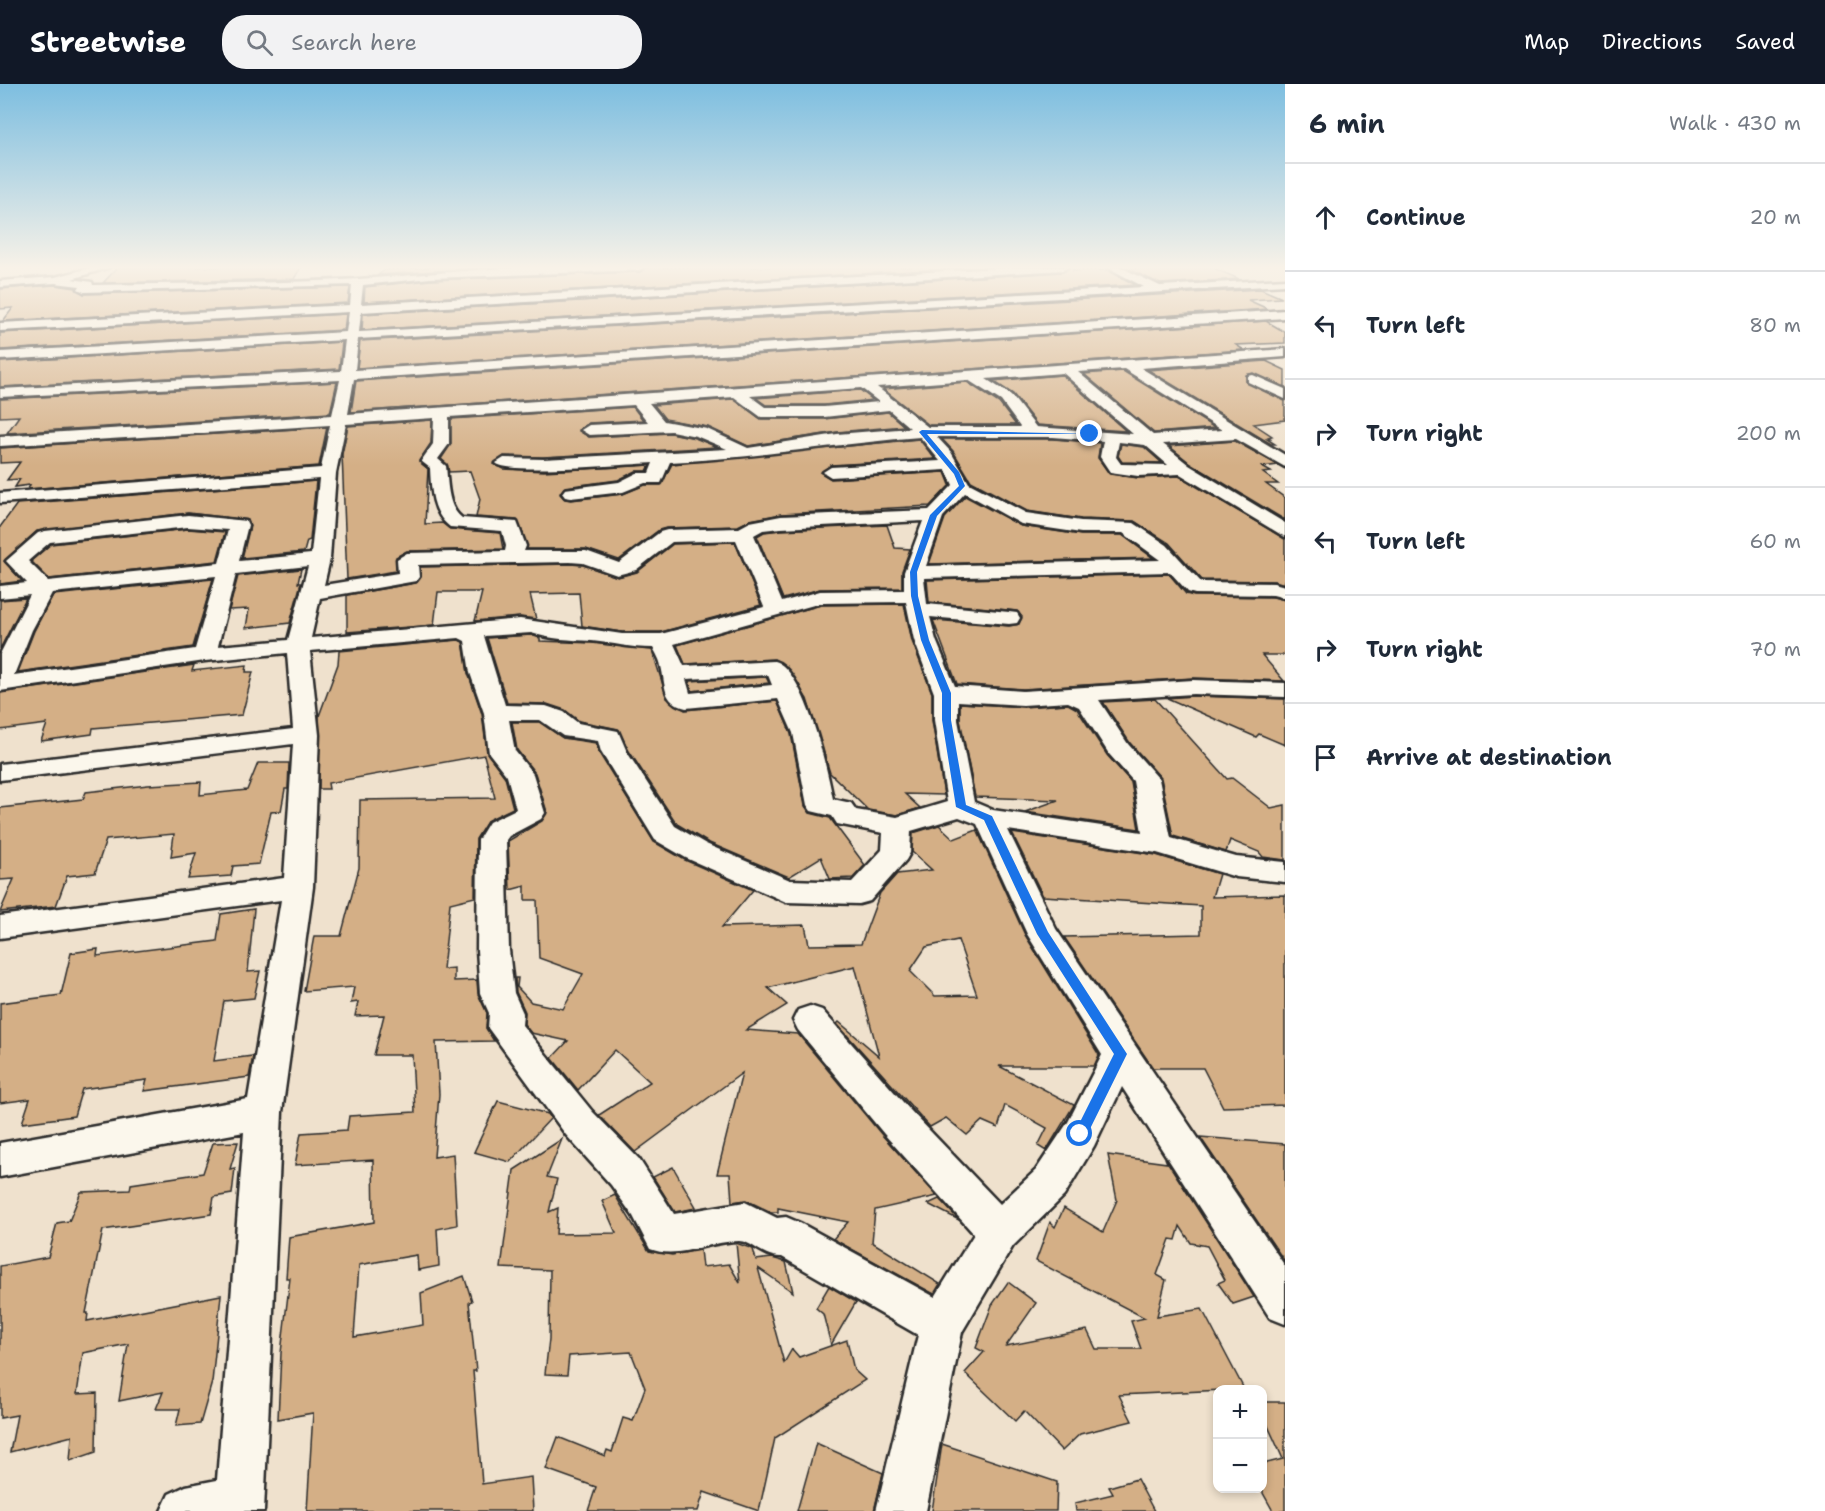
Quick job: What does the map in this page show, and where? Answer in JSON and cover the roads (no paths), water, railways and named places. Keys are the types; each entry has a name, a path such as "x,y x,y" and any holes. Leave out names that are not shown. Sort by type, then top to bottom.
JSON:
{"street":[{"path":"5,384 42,334"},
{"path":"186,1511 240,1506 264,1112 298,887 306,735 298,645 320,560 328,472 348,375 353,334"},
{"path":"0,356 353,337 469,334"},
{"path":"663,334 675,359"},
{"path":"958,334 1010,372"},
{"path":"5,384 348,375 675,359 996,334"},
{"path":"0,441 638,400 692,389 736,392 1065,368 1129,366 1282,347"},
{"path":"1129,366 1235,434 1285,462"},
{"path":"1065,368 1147,440 1184,469 1285,531"},
{"path":"970,375 1006,398 1032,433"},
{"path":"1253,379 1285,395"},
{"path":"863,383 922,432 956,476 1021,518 1082,527 1127,526 1161,549 1195,588 1285,592"},
{"path":"736,392 761,412 824,412 892,405"},
{"path":"638,400 660,426"},
{"path":"581,404 590,430 623,459"},
{"path":"442,412 441,444 429,461 438,466 445,508 452,520 457,523 510,526 516,546 513,556"},
{"path":"590,430 676,425 693,429 747,453"},
{"path":"504,463 543,464 747,453 837,439 922,432 1090,434 1147,440 1235,434"},
{"path":"1112,438 1108,457 1116,468 1138,471 1184,469"},
{"path":"571,493 623,487 643,477 655,479 664,457"},
{"path":"0,498 328,472"},
{"path":"831,472 956,476"},
{"path":"956,476 933,515 915,592 933,664 946,693 946,720 975,812 1043,934 1120,1054 1283,1295"},
{"path":"313,593 409,577 407,559 513,556 586,557 617,569 629,566 667,536 744,534 750,528 761,524 933,515"},
{"path":"44,588 8,562 45,537 188,521 239,525 205,654"},
{"path":"744,534 750,554 776,611"},
{"path":"0,592 320,560"},
{"path":"44,588 10,631 0,683 205,654 532,626 555,633 594,635 622,641 661,640 776,611 820,597 915,592 1178,566"},
{"path":"915,592 1009,618"},
{"path":"465,632 475,638 482,674 496,713 501,753 520,774 531,813 499,829 492,840 493,950 497,993 507,1013 505,1028 579,1123 625,1172 647,1203 664,1235 745,1221 773,1238 786,1237 942,1325"},
{"path":"661,640 673,666 673,673 774,668 806,733 821,806 841,809 847,818 897,826 975,812 1158,844 1236,867 1285,872"},
{"path":"946,693 1023,698 1193,687 1285,690"},
{"path":"1072,695 1088,702 1118,749 1146,779 1158,844"},
{"path":"496,713 544,711 561,718 572,731 581,730 609,736 614,752 665,833 705,855 786,891 859,893 896,853 897,826"},
{"path":"0,772 306,735"},
{"path":"0,927 298,887"},
{"path":"810,1020 897,1122 999,1232"},
{"path":"902,1511 942,1325 999,1232 1050,1183 1080,1134 1120,1054"},
{"path":"0,1160 264,1112"}]}
